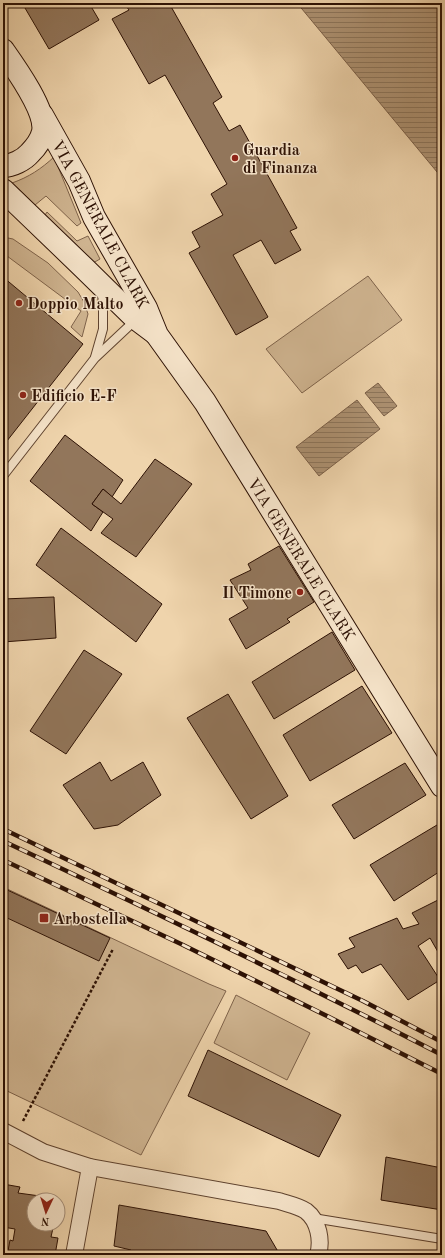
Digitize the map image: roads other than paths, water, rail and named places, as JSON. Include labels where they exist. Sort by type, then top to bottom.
[{"type":"main road","name":"VIA GENERALE CLARK","points":[[3,50],[24,82],[79,181],[94,217],[139,310],[205,402],[442,786]]},
{"type":"main road","points":[[3,166],[9,166],[27,157],[37,145],[43,132],[42,115]]},
{"type":"main road","name":"VIA GENERALE CLARK","points":[[3,190],[96,280],[139,310]]},
{"type":"street","points":[[9,1134],[43,1152],[90,1167],[279,1201],[306,1211],[313,1218],[319,1236],[320,1243],[318,1255]]},
{"type":"street","points":[[74,1255],[90,1167]]},
{"type":"lane","points":[[95,358],[103,329],[102,293],[96,280]]},
{"type":"lane","points":[[3,476],[95,358],[128,327],[139,310]]},
{"type":"lane","points":[[313,1218],[442,1239]]},
{"type":"railway","points":[[3,829],[363,1001],[442,1042]]},
{"type":"railway","points":[[3,841],[223,946],[442,1055]]},
{"type":"railway","points":[[3,860],[181,944],[442,1074]]},
{"type":"place","name":"Guardia di Finanza","points":[[235,158]]},
{"type":"place","name":"Doppio Malto","points":[[19,303]]},
{"type":"place","name":"Edificio E-F","points":[[23,395]]},
{"type":"place","name":"Il Timone","points":[[300,592]]},
{"type":"place","name":"Arbostella","points":[[44,918]]}]
